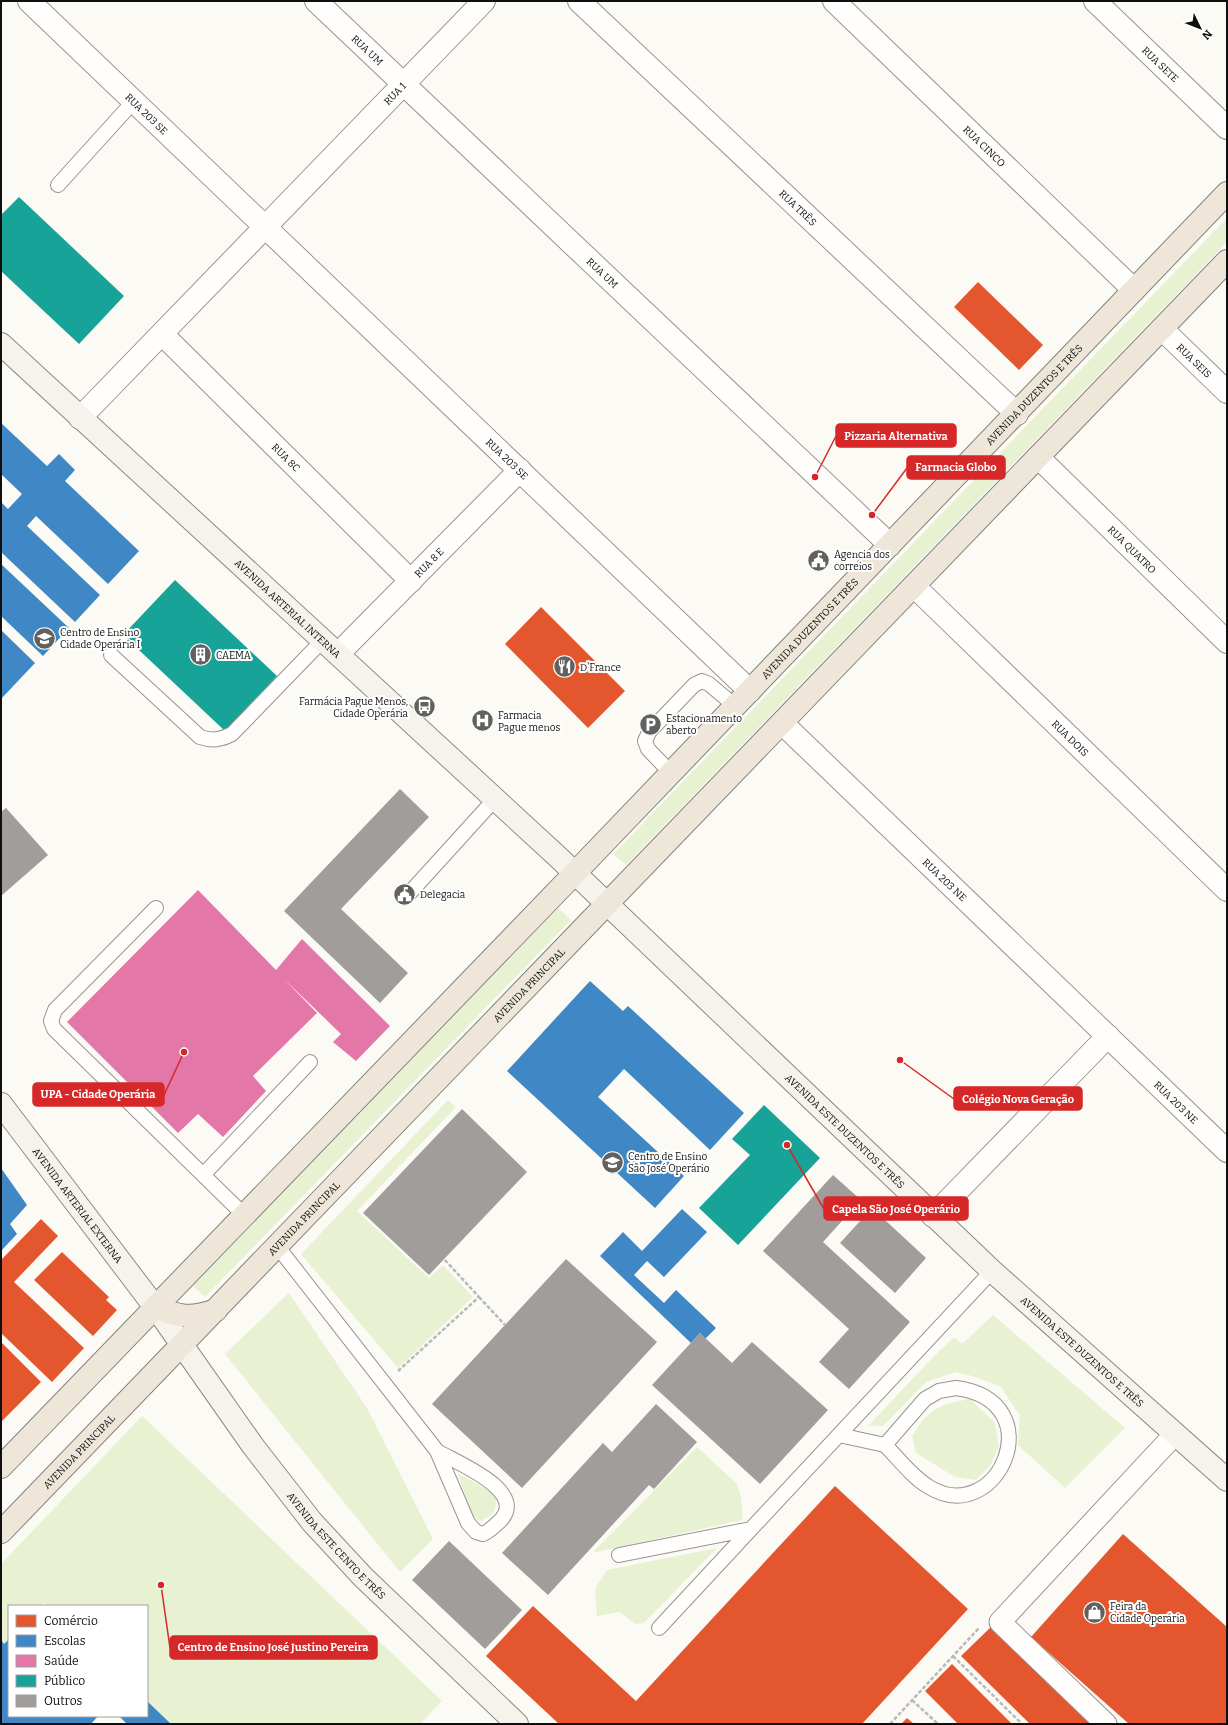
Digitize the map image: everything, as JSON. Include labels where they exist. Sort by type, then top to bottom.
[{"type":"main road","name":"AVENIDA DUZENTOS E TRÊS","points":[[574,874],[1227,193]]},
{"type":"main road","points":[[606,904],[1227,261]]},
{"type":"main road","name":"AVENIDA ARTERIAL INTERNA","points":[[1,344],[331,647],[574,874]]},
{"type":"main road","points":[[1,1467],[574,874]]},
{"type":"main road","name":"AVENIDA ESTE DUZENTOS E TRÊS","points":[[574,874],[992,1271],[1227,1480]]},
{"type":"main road","name":"AVENIDA PRINCIPAL","points":[[1,1532],[606,904]]},
{"type":"main road","name":"AVENIDA ARTERIAL EXTERNA","points":[[1,1104],[182,1344]]},
{"type":"main road","points":[[155,1307],[176,1315],[190,1317],[216,1310]]},
{"type":"main road","name":"AVENIDA ESTE CENTO E TRÊS","points":[[182,1344],[254,1446],[312,1522],[362,1577],[517,1724]]},
{"type":"street","name":"RUA 203 SE","points":[[29,1],[750,691]]},
{"type":"street","name":"RUA UM","points":[[316,1],[890,545]]},
{"type":"street","name":"RUA 1","points":[[265,227],[484,1]]},
{"type":"street","name":"RUA TRÊS","points":[[579,1],[1016,414]]},
{"type":"street","name":"RUA CINCO","points":[[834,1],[1134,290]]},
{"type":"street","name":"RUA SETE","points":[[1095,1],[1227,128]]},
{"type":"street","points":[[80,418],[265,227]]},
{"type":"street","name":"RUA SEIS","points":[[1162,329],[1227,392]]},
{"type":"street","name":"RUA 8C","points":[[162,334],[411,581]]},
{"type":"street","name":"RUA QUATRO","points":[[1038,457],[1227,642]]},
{"type":"street","name":"RUA 8 E","points":[[331,647],[411,581],[520,470]]},
{"type":"street","name":"RUA DOIS","points":[[914,586],[1227,890]]},
{"type":"street","name":"RUA 203 NE","points":[[782,723],[1227,1151]]},
{"type":"street","points":[[934,1216],[1108,1036]]},
{"type":"street","points":[[1106,1724],[1000,1622],[1175,1434]]},
{"type":"lane","points":[[58,185],[134,102]]},
{"type":"lane","points":[[112,655],[200,737],[211,740],[224,738],[232,734],[331,647]]},
{"type":"lane","points":[[671,773],[648,749],[645,741],[649,732],[694,684],[702,681],[709,684],[735,706]]},
{"type":"lane","points":[[406,897],[495,799]]},
{"type":"lane","points":[[156,908],[55,1010],[51,1021],[54,1029],[244,1215]]},
{"type":"lane","points":[[203,1175],[310,1062]]},
{"type":"lane","points":[[277,1246],[437,1451],[468,1523],[476,1532],[483,1534],[491,1530],[506,1515],[508,1506],[504,1494],[494,1484],[437,1451]]},
{"type":"lane","points":[[658,1628],[992,1271]]},
{"type":"lane","points":[[839,1435],[885,1445],[930,1487],[947,1494],[965,1494],[982,1488],[997,1476],[1006,1460],[1009,1442],[1006,1424],[999,1409],[987,1398],[977,1393],[956,1388],[939,1391],[925,1399],[885,1445]]},
{"type":"lane","points":[[619,1554],[751,1529]]},
{"type":"path","points":[[444,1259],[505,1325]]},
{"type":"path","points":[[384,1383],[479,1297]]},
{"type":"path","points":[[890,1724],[982,1626],[988,1622],[1000,1622]]},
{"type":"path","points":[[953,1656],[1022,1724]]},
{"type":"path","points":[[912,1700],[938,1724]]},
{"type":"green space","points":[[1227,218],[1227,242],[626,865],[613,854]]},
{"type":"green space","points":[[558,908],[571,920],[205,1297],[193,1286]]},
{"type":"green space","points":[[448,1100],[456,1107],[357,1211],[429,1278],[443,1265],[473,1297],[398,1368],[301,1254]]},
{"type":"green space","points":[[289,1293],[367,1408],[433,1539],[400,1572],[225,1354]]},
{"type":"green space","points":[[993,1315],[1125,1428],[1065,1488],[1018,1445],[1020,1416],[1001,1387],[976,1377],[956,1372],[926,1382],[883,1426],[869,1425],[954,1337],[962,1344]]},
{"type":"green space","points":[[970,1399],[995,1423],[999,1446],[990,1466],[976,1480],[955,1477],[916,1453],[912,1436],[929,1414],[936,1409],[951,1403]]},
{"type":"green space","points":[[142,1416],[442,1701],[420,1724],[171,1724],[148,1702],[148,1605],[46,1605],[44,1603],[41,1605],[8,1605],[8,1640],[4,1644],[1,1640],[1,1564]]},
{"type":"green space","points":[[697,1447],[737,1484],[741,1498],[743,1520],[592,1553]]},
{"type":"green space","points":[[458,1474],[495,1493],[496,1507],[492,1514],[480,1521],[472,1515]]},
{"type":"green space","points":[[717,1548],[644,1623],[635,1624],[620,1612],[597,1616],[595,1589],[607,1570]]},
{"type":"building: Comércio","points":[[978,282],[1043,345],[1019,370],[954,307]]},
{"type":"building: Comércio","name":"D'France","points":[[541,607],[625,691],[588,728],[505,644]]},
{"type":"building: Comércio","points":[[41,1219],[58,1236],[14,1282],[84,1348],[52,1382],[1,1333],[1,1260]]},
{"type":"building: Comércio","points":[[62,1252],[109,1297],[106,1300],[117,1310],[93,1336],[34,1280]]},
{"type":"building: Comércio","points":[[1,1342],[41,1382],[1,1422]]},
{"type":"building: Comércio","points":[[835,1486],[968,1609],[862,1724],[559,1724],[486,1656],[533,1606],[636,1701]]},
{"type":"building: Comércio","points":[[1123,1534],[1227,1627],[1227,1724],[1129,1724],[1031,1637]]},
{"type":"building: Comércio","points":[[992,1626],[1092,1724],[1030,1724],[961,1656]]},
{"type":"building: Comércio","points":[[952,1664],[1012,1724],[958,1724],[925,1691]]},
{"type":"building: Comércio","points":[[907,1718],[914,1724],[901,1724]]},
{"type":"building: Escolas","points":[[1,423],[47,466],[59,454],[75,470],[65,481],[139,551],[108,584],[36,516],[27,526],[100,595],[75,622],[1,552],[1,502],[8,509],[22,494],[1,474]]},
{"type":"building: Escolas","points":[[1,564],[69,628],[43,656],[1,616]]},
{"type":"building: Escolas","points":[[1,630],[35,663],[1,699]]},
{"type":"building: Escolas","points":[[590,981],[623,1011],[628,1006],[744,1113],[710,1150],[624,1069],[598,1097],[684,1176],[655,1208],[507,1071]]},
{"type":"building: Escolas","points":[[1,1168],[27,1205],[10,1224],[17,1234],[1,1251]]},
{"type":"building: Escolas","points":[[682,1209],[707,1232],[664,1277],[647,1261],[634,1275],[664,1303],[676,1290],[716,1328],[705,1339],[700,1333],[691,1343],[600,1256],[623,1232],[642,1251]]},
{"type":"building: Escolas","points":[[1,1640],[4,1644],[8,1640],[8,1717],[97,1717],[91,1724],[1,1724]]},
{"type":"building: Escolas","points":[[148,1702],[171,1724],[127,1724],[120,1717],[148,1717]]},
{"type":"building: Saúde","points":[[198,890],[276,970],[302,939],[390,1026],[356,1061],[333,1042],[341,1034],[284,979],[317,1013],[253,1076],[266,1091],[223,1137],[198,1114],[178,1133],[67,1022]]},
{"type":"building: Público","points":[[19,197],[124,296],[79,344],[1,271],[1,215]]},
{"type":"building: Público","name":"CAEMA","points":[[175,580],[277,676],[225,731],[123,635]]},
{"type":"building: Público","points":[[764,1105],[820,1158],[738,1245],[699,1208],[750,1155],[732,1139]]},
{"type":"building: Outros","points":[[400,789],[429,817],[341,909],[408,973],[380,1003],[284,911]]},
{"type":"building: Outros","points":[[6,808],[48,855],[1,896],[1,812]]},
{"type":"building: Outros","points":[[462,1109],[527,1172],[429,1275],[363,1213]]},
{"type":"building: Outros","points":[[833,1175],[861,1200],[823,1242],[910,1322],[849,1389],[819,1362],[849,1329],[763,1251]]},
{"type":"building: Outros","points":[[872,1208],[926,1258],[895,1293],[840,1243]]},
{"type":"building: Outros","points":[[566,1259],[657,1342],[522,1488],[432,1404]]},
{"type":"building: Outros","points":[[700,1333],[732,1363],[752,1342],[828,1410],[760,1484],[652,1385]]},
{"type":"building: Outros","points":[[656,1404],[697,1442],[654,1489],[649,1485],[548,1595],[502,1553],[603,1443],[612,1452]]},
{"type":"building: Outros","points":[[449,1541],[522,1610],[485,1649],[412,1580]]},
{"type":"place","name":"Pizzaria Alternativa","points":[[815,477]]},
{"type":"place","name":"Farmacia Globo","points":[[872,515]]},
{"type":"place","name":"Agencia dos correios","points":[[818,560]]},
{"type":"place","name":"Centro de Ensino Cidade Operária I","points":[[45,638]]},
{"type":"place","name":"CAEMA","points":[[200,655]]},
{"type":"place","name":"D'France","points":[[565,667]]},
{"type":"place","name":"Farmácia Pague Menos, Cidade Operária","points":[[424,707]]},
{"type":"place","name":"Farmacia Pague menos","points":[[482,721]]},
{"type":"place","name":"Estacionamento aberto","points":[[650,724]]},
{"type":"place","name":"Delegacia","points":[[405,894]]},
{"type":"place","name":"UPA - Cidade Operária","points":[[184,1052]]},
{"type":"place","name":"Colégio Nova Geração","points":[[900,1060]]},
{"type":"place","name":"Capela São José Operário","points":[[787,1145]]},
{"type":"place","name":"Centro de Ensino São José Operário","points":[[612,1162]]},
{"type":"place","name":"Centro de Ensino José Justino Pereira","points":[[161,1585]]},
{"type":"place","name":"Feira da Cidade Operária","points":[[1095,1612]]}]
